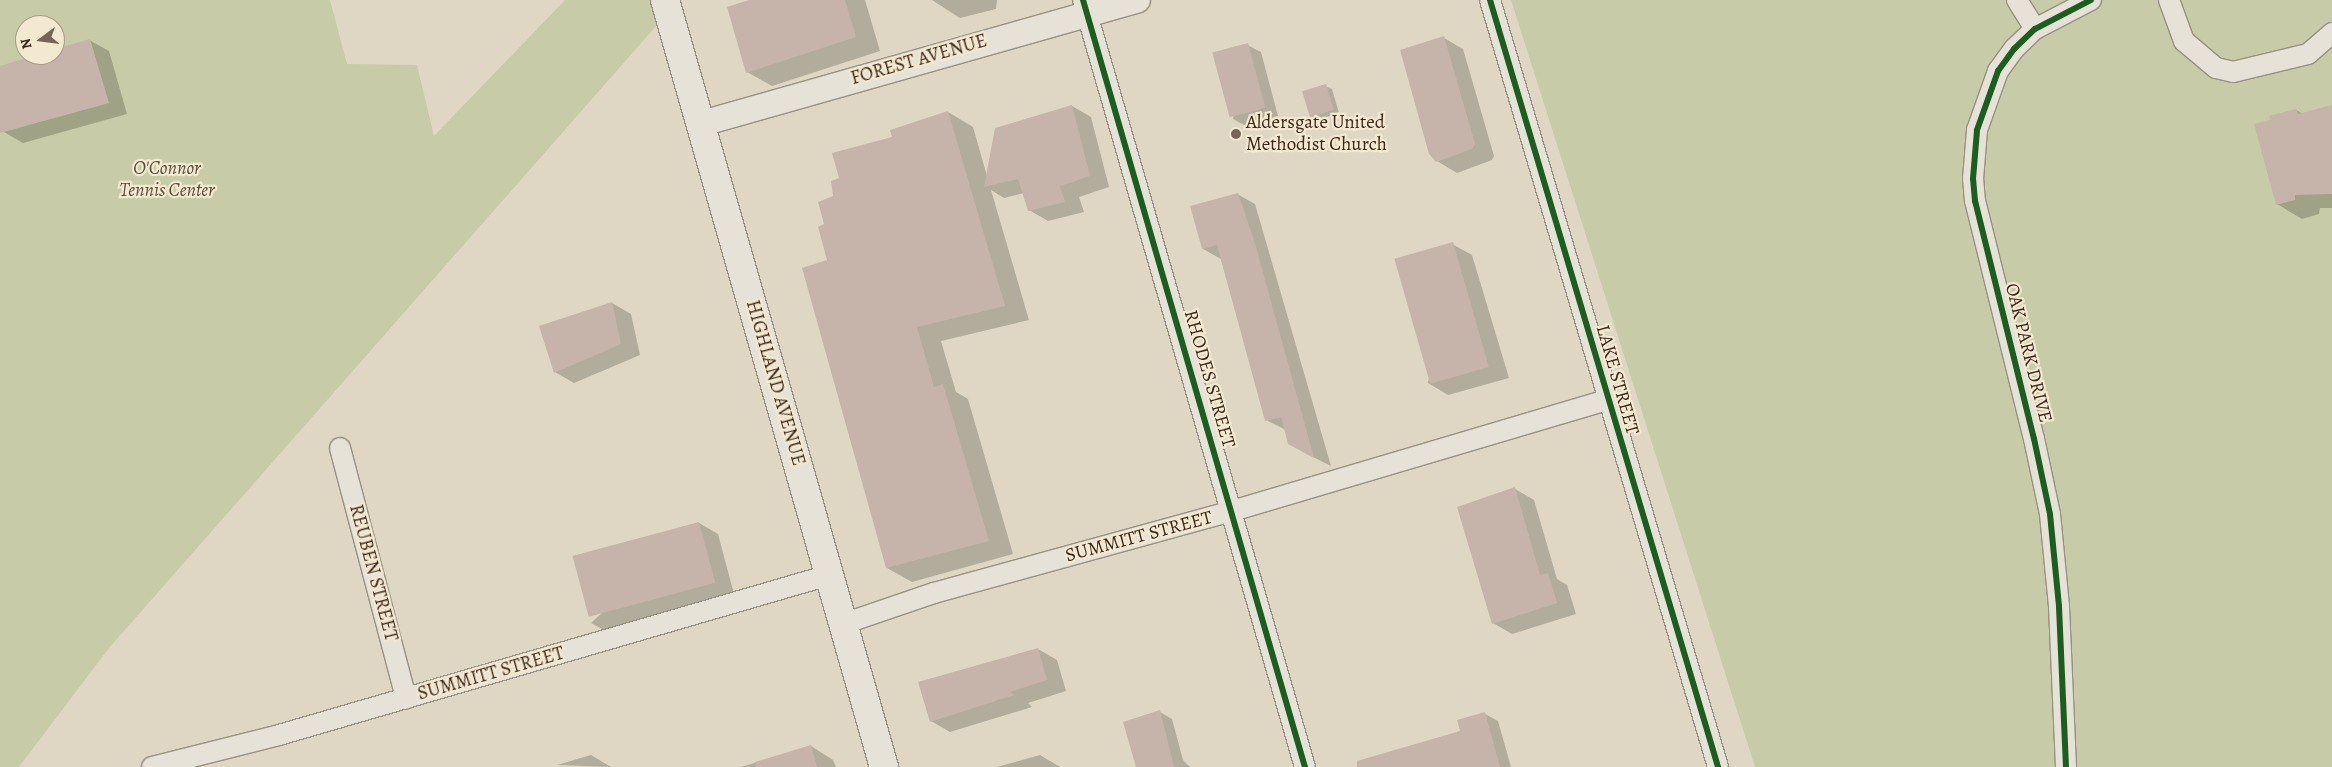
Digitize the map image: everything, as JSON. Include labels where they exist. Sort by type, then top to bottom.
[{"type":"main road","name":"HIGHLAND AVENUE","points":[[665,0],[884,767]]},
{"type":"street","name":"FOREST AVENUE","points":[[701,123],[1085,7],[1137,0]]},
{"type":"street","name":"LAKE STREET","points":[[1490,0],[1718,767]]},
{"type":"street","points":[[2017,0],[2036,29]]},
{"type":"street","name":"OAK PARK DRIVE","points":[[2066,767],[2060,606],[2050,514],[2034,439],[1975,202],[1973,179],[1977,130],[1988,94],[2003,64],[2036,29],[2091,0]]},
{"type":"street","points":[[2170,0],[2184,42],[2216,68],[2233,72],[2308,54],[2332,33]]},
{"type":"street","name":"RHODES STREET","points":[[1085,7],[1305,767]]},
{"type":"street","name":"SUMMITT STREET","points":[[843,624],[934,593],[1232,511],[1608,400]]},
{"type":"street","name":"REUBEN STREET","points":[[340,448],[406,698]]},
{"type":"street","name":"SUMMITT STREET","points":[[152,766],[279,735],[829,575]]},
{"type":"green space","name":"O'Connor Tennis Center","points":[[0,0],[330,0],[347,64],[417,65],[434,136],[565,0],[679,0],[109,648],[19,767],[0,767]]},
{"type":"green space","points":[[1511,0],[2332,0],[2332,767],[1755,767]]},
{"type":"building","points":[[749,0],[845,0],[856,37],[746,73],[727,7]]},
{"type":"building","points":[[1444,36],[1475,144],[1472,149],[1436,162],[1429,154],[1400,50]]},
{"type":"building","points":[[90,39],[109,103],[0,133],[0,66],[15,61],[15,65],[65,65],[65,46]]},
{"type":"building","points":[[1248,43],[1265,108],[1230,117],[1212,53]]},
{"type":"building","points":[[1326,84],[1334,110],[1310,117],[1302,91]]},
{"type":"building","points":[[1072,105],[1090,176],[1060,186],[1065,202],[1028,211],[1018,179],[984,187],[995,128]]},
{"type":"building","points":[[2332,105],[2332,194],[2295,195],[2295,200],[2276,205],[2254,124],[2270,120],[2269,116],[2296,109],[2298,114]]},
{"type":"building","points":[[948,111],[1005,306],[917,327],[934,387],[943,384],[989,541],[886,568],[802,268],[827,260],[818,227],[824,224],[818,202],[833,196],[831,181],[839,178],[832,153],[892,137],[890,130]]},
{"type":"building","points":[[1238,193],[1256,247],[1314,458],[1288,444],[1281,417],[1265,421],[1217,245],[1202,249],[1190,206]]},
{"type":"building","points":[[1453,242],[1489,367],[1430,384],[1394,259]]},
{"type":"building","points":[[612,302],[621,344],[554,373],[539,326]]},
{"type":"building","points":[[1515,487],[1540,575],[1548,573],[1557,603],[1492,624],[1457,507]]},
{"type":"building","points":[[699,522],[715,583],[589,617],[572,556]]},
{"type":"building","points":[[1038,648],[1047,680],[1010,692],[1014,695],[930,722],[918,682]]},
{"type":"building","points":[[1160,710],[1174,767],[1136,767],[1123,722]]},
{"type":"building","points":[[1485,712],[1500,767],[1357,767],[1357,761],[1460,731],[1457,720]]},
{"type":"building","points":[[811,745],[817,767],[756,767],[755,762]]},
{"type":"cycle path","points":[[1083,0],[1305,767]]},
{"type":"cycle path","points":[[1490,0],[1718,767]]},
{"type":"cycle path","points":[[2066,767],[2059,606],[2050,514],[2034,439],[1975,201],[1973,179],[1977,130],[1998,71],[2014,49],[2035,29],[2091,0]]},
{"type":"place","name":"Aldersgate United Methodist Church","points":[[1236,134]]}]
